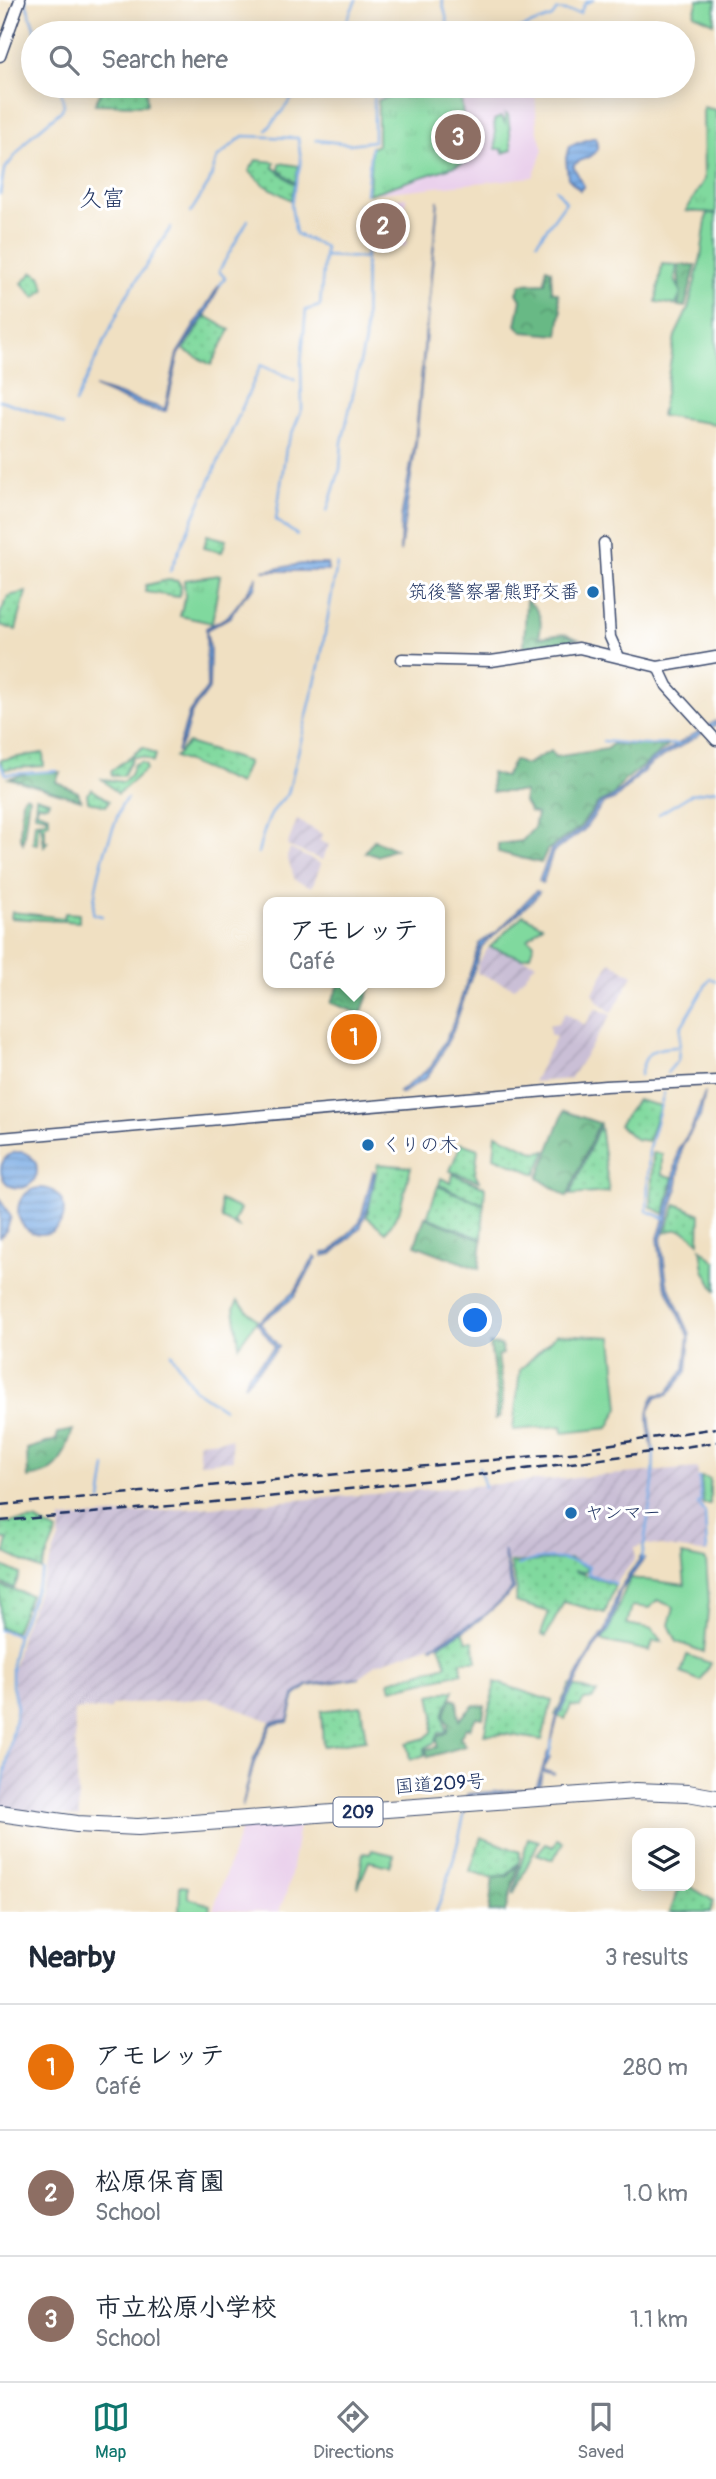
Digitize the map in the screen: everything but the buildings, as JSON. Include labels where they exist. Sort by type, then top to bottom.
[{"type":"highway","name":"国道209号","points":[[0,1813],[77,1824],[138,1827],[636,1791],[688,1793],[716,1798]]},
{"type":"street","points":[[0,56],[20,0]]},
{"type":"street","points":[[604,543],[610,637],[619,657]]},
{"type":"street","points":[[402,659],[491,661],[579,648],[658,667],[716,657]]},
{"type":"street","points":[[658,667],[667,687],[716,740]]},
{"type":"street","points":[[0,1138],[605,1086],[716,1082]]},
{"type":"shaded area","points":[[535,98],[537,129],[543,150],[533,177],[369,194],[371,148],[378,145],[378,100]]},
{"type":"shaded area","points":[[406,197],[406,246],[364,247],[357,205]]},
{"type":"shaded area","points":[[297,820],[322,834],[320,841],[329,845],[322,860],[287,846]]},
{"type":"shaded area","points":[[290,849],[321,864],[312,887],[295,880],[287,857]]},
{"type":"shaded area","points":[[489,947],[536,963],[515,988],[477,973],[478,963]]},
{"type":"shaded area","points":[[610,962],[633,975],[612,1013],[598,1002],[593,993]]},
{"type":"shaded area","points":[[596,1008],[611,1015],[570,1079],[533,1082],[556,1037],[550,1034],[549,1025],[558,1023],[565,1013],[585,1025]]},
{"type":"shaded area","points":[[231,1439],[233,1460],[200,1463],[198,1442]]},
{"type":"shaded area","points":[[697,1468],[709,1553],[646,1544],[635,1548],[635,1559],[616,1583],[588,1573],[590,1567],[570,1558],[504,1562],[511,1588],[486,1614],[442,1641],[376,1664],[359,1678],[308,1684],[293,1695],[287,1721],[272,1722],[211,1698],[112,1705],[111,1709],[74,1710],[79,1818],[0,1808],[15,1711],[13,1670],[22,1632],[59,1539],[61,1519]]},
{"type":"shaded area","points":[[300,1820],[289,1885],[279,1912],[213,1910],[242,1826]]},
{"type":"green space","points":[[698,0],[716,0],[714,23],[694,14]]},
{"type":"green space","points":[[98,98],[147,98],[147,105],[95,104]]},
{"type":"green space","points":[[461,98],[467,162],[369,194],[371,148],[378,145],[378,100]]},
{"type":"green space","points":[[703,107],[716,110],[716,213],[686,211],[704,180]]},
{"type":"green space","points":[[505,114],[508,115],[512,150],[503,153],[502,149],[496,149],[494,120],[501,117],[505,123]]},
{"type":"green space","points":[[256,160],[275,162],[273,167],[295,185],[291,200],[263,184],[249,171]]},
{"type":"green space","points":[[280,163],[299,166],[295,183],[279,170]]},
{"type":"green space","points":[[383,209],[386,235],[378,235],[377,240],[372,241],[368,234],[365,210]]},
{"type":"green space","points":[[707,213],[716,214],[716,424],[661,416],[675,336],[688,309],[701,257]]},
{"type":"green space","points":[[662,264],[677,265],[675,280],[681,292],[676,305],[656,302]]},
{"type":"green space","points":[[679,265],[696,265],[685,307],[678,306]]},
{"type":"green space","points":[[546,268],[551,270],[552,291],[558,293],[561,312],[558,335],[523,332],[516,325],[521,300],[517,293],[521,284],[545,283]]},
{"type":"green space","points":[[33,272],[40,276],[45,289],[35,298],[22,283]]},
{"type":"green space","points":[[206,316],[230,330],[211,365],[184,350]]},
{"type":"green space","points":[[207,535],[226,540],[222,552],[204,548]]},
{"type":"green space","points":[[220,575],[212,623],[180,616],[185,597],[184,580]]},
{"type":"green space","points":[[168,580],[178,581],[181,586],[179,597],[145,592],[146,585]]},
{"type":"green space","points":[[26,592],[16,630],[0,625],[0,614],[8,596]]},
{"type":"green space","points":[[526,600],[540,616],[539,637],[565,634],[578,639],[524,647]]},
{"type":"green space","points":[[188,743],[248,762],[239,784],[175,757]]},
{"type":"green space","points":[[612,744],[668,746],[624,781],[613,795],[598,803],[579,828],[547,850],[541,863],[498,852],[498,844],[522,841],[534,828],[537,814],[530,812],[524,802],[524,792],[492,792],[491,773],[505,777],[514,760],[525,765],[551,751],[555,757],[607,749]]},
{"type":"green space","points":[[143,747],[156,755],[153,762],[143,757],[133,757],[123,776],[112,776],[111,771]]},
{"type":"green space","points":[[43,753],[44,766],[4,769],[0,760]]},
{"type":"green space","points":[[141,762],[146,765],[146,769],[118,794],[102,779],[123,782],[130,775],[134,764]]},
{"type":"green space","points":[[33,772],[60,772],[56,782],[78,792],[81,800],[9,778]]},
{"type":"green space","points":[[92,789],[109,801],[106,806],[88,801],[87,794]]},
{"type":"green space","points":[[26,795],[29,797],[23,843],[20,837],[22,799]]},
{"type":"green space","points":[[36,797],[49,801],[47,805],[37,804],[37,811],[49,815],[49,823],[45,824],[45,841],[48,841],[44,846],[41,825],[38,825],[37,844],[33,843],[35,822],[46,821],[46,816],[35,814]]},
{"type":"green space","points":[[374,840],[395,849],[377,856],[365,852]]},
{"type":"green space","points":[[12,912],[64,918],[65,913],[79,914],[79,922],[11,918]]},
{"type":"green space","points":[[523,915],[542,925],[528,939],[534,943],[530,955],[523,958],[490,947]]},
{"type":"green space","points":[[338,988],[370,988],[361,1014],[331,1003]]},
{"type":"green space","points":[[637,1100],[660,1106],[648,1141],[635,1139],[619,1125]]},
{"type":"green space","points":[[564,1111],[599,1123],[567,1197],[538,1178]]},
{"type":"green space","points":[[600,1125],[609,1192],[570,1195]]},
{"type":"green space","points":[[496,1134],[535,1152],[546,1151],[536,1174],[494,1157]]},
{"type":"green space","points":[[461,1143],[478,1149],[475,1173],[479,1181],[450,1171]]},
{"type":"green space","points":[[653,1153],[662,1154],[662,1175],[673,1177],[665,1214],[651,1207]]},
{"type":"green space","points":[[378,1164],[411,1167],[399,1212],[386,1232],[367,1217]]},
{"type":"green space","points":[[453,1174],[485,1187],[484,1204],[439,1185],[441,1178],[451,1183]]},
{"type":"green space","points":[[438,1186],[484,1205],[482,1239],[427,1217]]},
{"type":"green space","points":[[220,1200],[240,1209],[234,1222],[240,1228],[222,1219]]},
{"type":"green space","points":[[676,1204],[700,1214],[699,1242],[679,1230],[665,1233]]},
{"type":"green space","points":[[425,1217],[482,1240],[479,1269],[415,1245]]},
{"type":"green space","points":[[701,1249],[716,1262],[716,1292],[704,1270]]},
{"type":"green space","points":[[238,1301],[257,1320],[239,1345],[234,1308]]},
{"type":"green space","points":[[557,1334],[612,1337],[619,1408],[608,1428],[563,1433],[562,1426],[513,1430],[520,1370]]},
{"type":"green space","points":[[490,1344],[501,1345],[503,1354],[498,1356],[503,1393],[500,1417],[495,1419],[497,1394]]},
{"type":"green space","points":[[73,1430],[59,1463],[48,1472],[28,1478],[27,1449],[56,1440],[58,1433]]},
{"type":"green space","points":[[701,1477],[710,1479],[710,1504],[703,1504]]},
{"type":"green space","points":[[36,1520],[57,1532],[41,1570],[5,1553],[8,1539],[0,1539],[0,1523]]},
{"type":"green space","points":[[682,1555],[706,1560],[709,1601],[704,1652],[677,1642],[669,1625],[674,1607],[657,1600],[650,1608],[632,1606],[627,1624],[652,1629],[662,1642],[653,1641],[650,1651],[602,1641],[631,1578],[685,1585]]},
{"type":"green space","points":[[570,1559],[588,1568],[585,1572],[574,1571],[615,1585],[605,1613],[564,1602],[546,1636],[541,1634],[549,1612],[515,1602],[517,1589],[510,1563]]},
{"type":"green space","points":[[0,1565],[20,1574],[14,1588],[0,1583]]},
{"type":"green space","points":[[0,1586],[30,1595],[15,1632],[0,1628]]},
{"type":"green space","points":[[463,1631],[467,1641],[473,1641],[477,1661],[461,1661],[462,1673],[391,1689],[389,1681],[447,1665],[439,1645]]},
{"type":"green space","points":[[687,1655],[710,1663],[701,1681],[681,1673]]},
{"type":"green space","points":[[495,1682],[552,1701],[542,1740],[504,1734],[484,1735]]},
{"type":"green space","points":[[570,1685],[597,1693],[592,1699],[584,1700],[580,1707],[571,1706],[565,1719],[555,1715]]},
{"type":"green space","points":[[454,1690],[443,1715],[446,1732],[439,1733],[435,1742],[425,1748],[425,1755],[410,1760],[407,1743],[425,1738],[432,1732],[434,1715],[430,1695]]},
{"type":"green space","points":[[451,1698],[457,1701],[459,1720],[474,1705],[485,1706],[483,1718],[476,1717],[470,1729],[466,1728],[460,1737],[466,1746],[428,1757],[426,1749],[437,1747],[437,1737],[447,1732],[448,1725],[444,1715]]},
{"type":"green space","points":[[361,1706],[366,1740],[323,1746],[321,1711]]},
{"type":"green space","points":[[481,1837],[520,1852],[519,1862],[507,1875],[490,1877],[470,1871]]},
{"type":"green space","points":[[528,1838],[539,1841],[513,1895]]},
{"type":"green space","points":[[557,1839],[563,1842],[553,1860],[537,1854],[545,1844],[553,1847]]},
{"type":"green space","points":[[372,1850],[394,1855],[390,1866],[369,1861],[358,1887],[363,1853],[370,1854]]},
{"type":"green space","points":[[519,1864],[505,1912],[489,1912],[493,1877],[508,1876]]},
{"type":"green space","points":[[180,1886],[188,1887],[188,1898],[210,1905],[209,1912],[179,1912]]},
{"type":"green space","points":[[695,1890],[714,1901],[710,1912],[670,1912],[678,1891]]},
{"type":"water","points":[[595,137],[595,153],[573,166],[584,186],[580,190],[568,178],[566,158],[569,146]]},
{"type":"water","points":[[438,200],[416,443],[400,552],[401,517],[415,443]]},
{"type":"water","points":[[219,285],[207,312],[179,353],[166,411],[139,406],[94,387],[165,409],[177,354]]},
{"type":"water","points":[[302,564],[327,564],[328,571],[263,571]]},
{"type":"water","points":[[257,576],[256,586],[243,598],[230,617],[206,630],[229,615]]},
{"type":"water","points":[[206,630],[210,650],[209,689],[191,714],[177,752],[189,713],[207,688]]},
{"type":"water","points":[[716,721],[716,725],[651,764],[614,800],[603,804],[583,831],[553,852],[544,879],[542,883],[539,881],[551,850],[581,829],[599,804],[612,798],[652,760]]},
{"type":"water","points":[[536,891],[539,892],[534,899],[482,946],[453,1031],[436,1064],[426,1078],[401,1094],[399,1092],[431,1067],[451,1029],[480,943],[498,931]]},
{"type":"water","points":[[705,1092],[700,1117],[682,1146],[676,1193],[661,1239],[667,1283],[690,1334],[687,1371],[668,1395],[656,1397],[649,1411],[653,1451],[648,1422],[649,1409],[651,1402],[655,1395],[667,1393],[685,1369],[689,1336],[664,1283],[658,1238],[672,1193],[678,1149],[691,1130]]},
{"type":"water","points":[[19,1152],[32,1157],[37,1170],[32,1183],[19,1188],[6,1183],[1,1170],[6,1157]]},
{"type":"water","points":[[373,1172],[375,1173],[369,1205],[360,1228],[332,1254],[323,1256],[323,1253],[331,1252],[360,1222]]},
{"type":"water","points":[[41,1188],[57,1195],[64,1211],[57,1227],[41,1234],[25,1227],[18,1211],[25,1195]]},
{"type":"water","points":[[0,1199],[11,1217],[6,1231],[0,1237]]},
{"type":"water","points":[[315,1256],[317,1258],[294,1297],[260,1323],[279,1347],[244,1385],[249,1374],[275,1347],[257,1323],[295,1291]]},
{"type":"water","points":[[503,1550],[514,1589],[489,1612],[512,1589]]},
{"type":"water","points":[[641,1557],[644,1558],[642,1562],[620,1591],[609,1630],[594,1648],[558,1716],[551,1743],[558,1711],[592,1648],[606,1630],[618,1591]]},
{"type":"water","points":[[486,1615],[454,1636],[430,1647]]},
{"type":"water","points":[[360,1678],[308,1686],[295,1696],[288,1722],[272,1724],[254,1763],[242,1807],[253,1761],[271,1722],[288,1720],[294,1695],[308,1685]]},
{"type":"water","points":[[548,1752],[550,1758],[543,1770],[555,1774],[542,1771],[539,1790],[470,1796],[463,1817],[468,1794],[536,1788]]},
{"type":"waterway","points":[[25,0],[32,21]]},
{"type":"waterway","points":[[346,21],[356,0]]},
{"type":"waterway","points":[[442,0],[447,21]]},
{"type":"waterway","points":[[541,21],[552,17],[557,10],[580,13],[585,3],[593,0]]},
{"type":"waterway","points":[[0,194],[4,170],[30,137],[61,111],[64,105],[63,98]]},
{"type":"waterway","points":[[267,130],[292,98]]},
{"type":"waterway","points":[[316,140],[349,144],[374,141],[374,98]]},
{"type":"waterway","points":[[190,213],[209,183],[217,158],[243,136],[298,138],[301,161],[291,205],[296,234],[325,247],[320,306],[306,310],[301,364],[302,409],[286,448],[276,520],[297,535]]},
{"type":"waterway","points":[[366,194],[371,147]]},
{"type":"waterway","points":[[537,242],[566,202],[556,189]]},
{"type":"waterway","points":[[327,511],[340,469],[342,442],[365,341],[366,240],[359,205]]},
{"type":"waterway","points":[[220,285],[225,278],[219,271],[248,220]]},
{"type":"waterway","points":[[75,403],[125,298],[171,227]]},
{"type":"waterway","points":[[324,256],[365,258]]},
{"type":"waterway","points":[[170,571],[261,365],[295,380]]},
{"type":"waterway","points":[[0,400],[42,414],[64,425]]},
{"type":"waterway","points":[[258,853],[272,813],[288,794],[320,662],[337,564]]},
{"type":"waterway","points":[[603,741],[644,745],[677,744]]},
{"type":"waterway","points":[[0,764],[6,774],[57,771]]},
{"type":"waterway","points":[[659,814],[692,794],[716,790]]},
{"type":"waterway","points":[[102,916],[93,914],[96,886],[112,831],[127,798]]},
{"type":"waterway","points":[[667,1073],[678,1060],[681,1027],[710,978],[716,981]]},
{"type":"waterway","points":[[640,1075],[651,1052],[676,1047]]},
{"type":"waterway","points":[[664,1093],[649,1148],[647,1211],[665,1218]]},
{"type":"waterway","points":[[171,1353],[194,1389],[224,1409]]},
{"type":"waterway","points":[[642,1559],[653,1483],[654,1448]]},
{"type":"waterway","points":[[101,1501],[106,1467]]},
{"type":"waterway","points":[[479,1467],[485,1487]]},
{"type":"waterway","points":[[699,1478],[701,1501],[698,1504],[705,1513],[707,1551]]},
{"type":"waterway","points":[[518,1565],[536,1560],[563,1559],[589,1567],[588,1574],[616,1584]]},
{"type":"waterway","points":[[0,1801],[17,1707],[12,1686],[12,1660],[17,1636],[43,1571]]},
{"type":"waterway","points":[[0,1630],[17,1635]]},
{"type":"waterway","points":[[549,1756],[552,1741]]},
{"type":"waterway","points":[[436,1912],[464,1815]]},
{"type":"railway","points":[[593,1447],[716,1428]]},
{"type":"railway","points":[[0,1521],[448,1478],[716,1442]]},
{"type":"railway","points":[[0,1505],[602,1450]]},
{"type":"place","name":"市立松原小学校","points":[[458,137]]},
{"type":"place","name":"松原保育園","points":[[383,226]]},
{"type":"place","name":"筑後警察署熊野交番","points":[[593,592]]},
{"type":"place","name":"アモレッテ","points":[[354,1037]]},
{"type":"place","name":"くりの木","points":[[368,1145]]},
{"type":"place","name":"ヤンマー","points":[[571,1513]]},
{"type":"district","name":"久富","points":[[102,198]]}]
